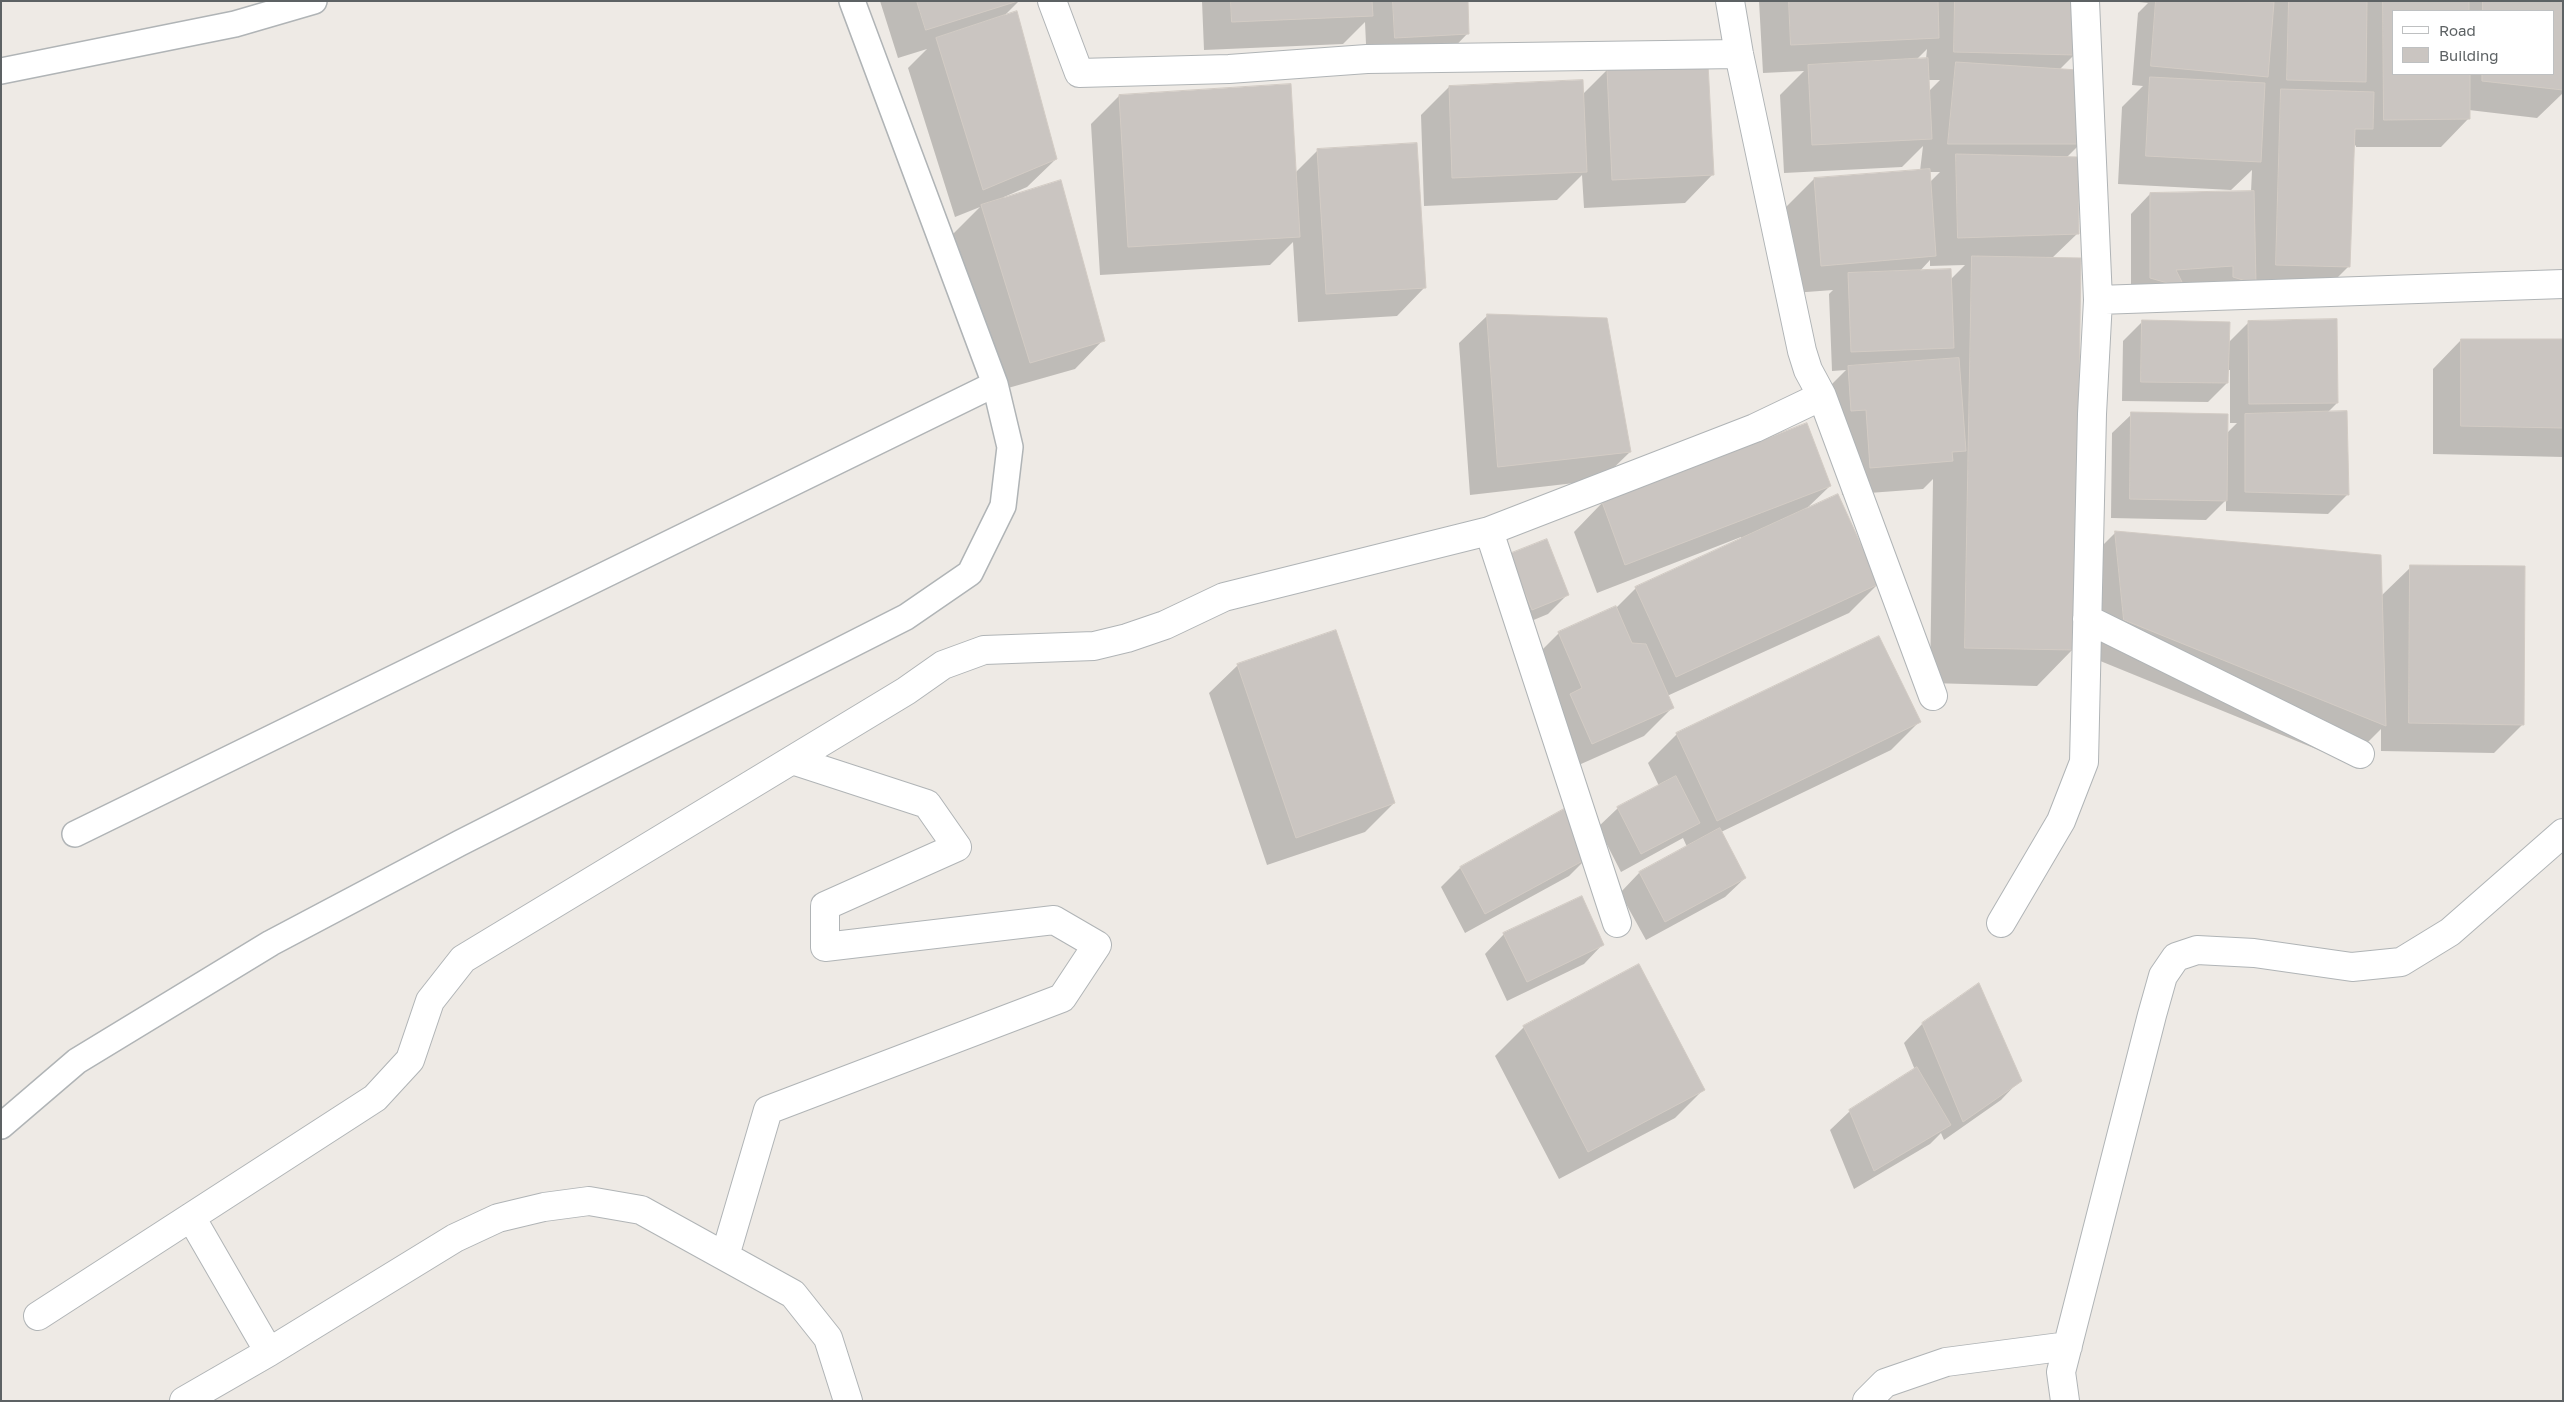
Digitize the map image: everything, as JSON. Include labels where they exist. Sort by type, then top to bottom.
[{"type":"street","points":[[1052,1],[1079,74],[1230,69],[1367,59],[1739,54]]},
{"type":"street","points":[[1730,1],[1739,54],[1802,351],[1808,370],[1822,396],[1934,696]]},
{"type":"street","points":[[2001,923],[2061,820],[2084,762],[2092,414],[2098,300],[2085,1]]},
{"type":"street","points":[[2098,300],[2563,284]]},
{"type":"street","points":[[38,1316],[375,1098],[410,1060],[430,1000],[463,959],[906,691],[943,665],[984,650],[1094,646],[1127,638],[1165,625],[1224,596],[1489,531],[1755,428],[1822,396]]},
{"type":"street","points":[[1489,531],[1617,923]]},
{"type":"street","points":[[2087,619],[2360,754]]},
{"type":"street","points":[[724,1256],[768,1110],[1062,998],[1096,944],[1054,920],[825,947],[825,906],[957,847],[927,804],[792,760]]},
{"type":"street","points":[[2065,1401],[2061,1372],[2152,1015],[2163,976],[2176,957],[2197,950],[2254,953],[2352,967],[2401,962],[2450,932],[2563,833]]},
{"type":"street","points":[[184,1401],[269,1352],[455,1238],[498,1218],[544,1207],[589,1201],[641,1210],[793,1294],[828,1338],[848,1401]]},
{"type":"street","points":[[191,1217],[269,1352]]},
{"type":"street","points":[[1867,1401],[1885,1383],[1946,1362],[2068,1346]]},
{"type":"lane","points":[[1,71],[235,24],[314,1]]},
{"type":"lane","points":[[1,1126],[77,1061],[271,943],[469,839],[906,617],[970,573],[1003,506],[1010,447],[995,384],[852,1]]},
{"type":"lane","points":[[75,834],[995,384]]},
{"type":"building","points":[[917,1],[1018,1],[926,30]]},
{"type":"building","points":[[1231,1],[1372,1],[1373,16],[1232,22]]},
{"type":"building","points":[[1393,1],[1468,1],[1469,34],[1395,38]]},
{"type":"building","points":[[1789,1],[1938,1],[1939,38],[1791,45]]},
{"type":"building","points":[[1955,1],[2073,1],[2075,55],[1954,52]]},
{"type":"building","points":[[2156,1],[2274,2],[2268,77],[2151,66]]},
{"type":"building","points":[[2289,1],[2367,1],[2366,82],[2287,80]]},
{"type":"building","points":[[2383,1],[2469,1],[2469,10],[2392,10],[2392,75],[2470,75],[2470,119],[2384,120]]},
{"type":"building","points":[[2483,1],[2563,1],[2563,90],[2482,81],[2482,75],[2554,75],[2554,10],[2483,10]]},
{"type":"building","points":[[1017,11],[1057,159],[983,190],[936,38]]},
{"type":"building","points":[[1928,58],[1932,139],[1812,145],[1808,65]]},
{"type":"building","points":[[1956,62],[2078,70],[2083,144],[1948,144]]},
{"type":"building","points":[[1708,64],[1714,175],[1612,180],[1607,69]]},
{"type":"building","points":[[2150,77],[2265,83],[2261,162],[2146,156]]},
{"type":"building","points":[[1583,80],[1587,172],[1452,178],[1449,86]]},
{"type":"building","points":[[1291,84],[1300,237],[1128,247],[1119,95]]},
{"type":"building","points":[[2281,89],[2374,92],[2373,129],[2355,129],[2350,267],[2276,265]]},
{"type":"building","points":[[1417,143],[1426,288],[1326,294],[1317,149]]},
{"type":"building","points":[[1956,154],[2078,157],[2079,234],[1958,238]]},
{"type":"building","points":[[1930,169],[1936,256],[1821,266],[1814,178]]},
{"type":"building","points":[[1061,180],[1105,341],[1030,363],[981,205]]},
{"type":"building","points":[[2254,191],[2256,284],[2233,277],[2233,266],[2176,270],[2185,288],[2150,278],[2150,193]]},
{"type":"building","points":[[1972,256],[2081,258],[2075,650],[1965,648]]},
{"type":"building","points":[[1951,269],[1954,348],[1851,352],[1848,273]]},
{"type":"building","points":[[1487,314],[1607,318],[1631,452],[1498,467]]},
{"type":"building","points":[[2337,319],[2338,403],[2249,404],[2248,321]]},
{"type":"building","points":[[2142,320],[2230,322],[2228,383],[2141,382]]},
{"type":"building","points":[[2461,339],[2563,339],[2563,428],[2461,426]]},
{"type":"building","points":[[1959,358],[1966,451],[1952,452],[1953,461],[1870,468],[1866,410],[1851,411],[1848,366]]},
{"type":"building","points":[[2347,411],[2349,495],[2245,492],[2245,414]]},
{"type":"building","points":[[2131,412],[2228,414],[2227,501],[2130,499]]},
{"type":"building","points":[[1807,423],[1831,486],[1625,565],[1602,502]]},
{"type":"building","points":[[1838,494],[1879,584],[1676,677],[1635,587]]},
{"type":"building","points":[[2115,531],[2381,555],[2386,726],[2124,620]]},
{"type":"building","points":[[1547,539],[1569,595],[1532,610],[1509,554]]},
{"type":"building","points":[[2410,565],[2525,566],[2524,725],[2409,723]]},
{"type":"building","points":[[1616,606],[1632,643],[1646,644],[1674,708],[1592,744],[1570,694],[1582,688],[1558,632]]},
{"type":"building","points":[[1336,630],[1395,803],[1296,838],[1237,664]]},
{"type":"building","points":[[1879,636],[1921,722],[1717,821],[1676,733]]},
{"type":"building","points":[[1676,776],[1700,823],[1641,854],[1617,807]]},
{"type":"building","points":[[1564,809],[1590,857],[1485,914],[1460,867]]},
{"type":"building","points":[[1720,828],[1746,878],[1665,922],[1639,872]]},
{"type":"building","points":[[1582,896],[1604,945],[1527,982],[1503,933]]},
{"type":"building","points":[[1639,964],[1705,1090],[1588,1152],[1523,1026]]},
{"type":"building","points":[[1979,983],[2022,1081],[1963,1122],[1922,1023]]},
{"type":"building","points":[[1917,1067],[1951,1125],[1874,1171],[1849,1110]]}]
